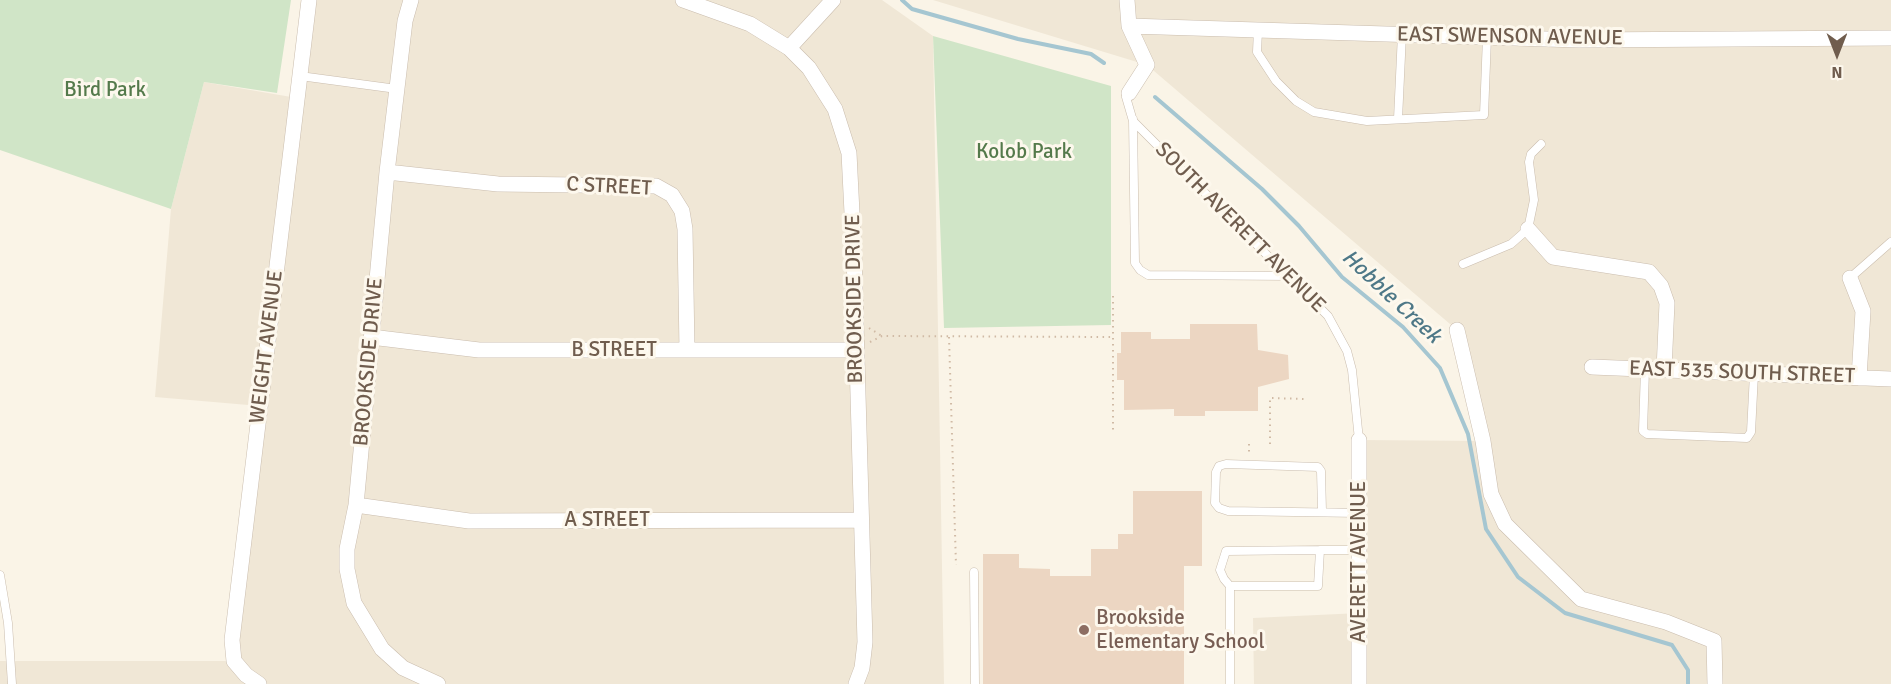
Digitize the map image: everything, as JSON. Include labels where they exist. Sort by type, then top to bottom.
[{"type":"street","name":"WEIGHT AVENUE","points":[[259,684],[246,675],[234,661],[232,640],[309,0]]},
{"type":"street","name":"BROOKSIDE DRIVE","points":[[411,0],[405,21],[387,172],[356,505],[347,549],[347,569],[354,603],[382,649],[392,660],[419,677],[438,684]]},
{"type":"street","name":"BROOKSIDE DRIVE","points":[[683,0],[750,24],[789,48],[809,68],[835,109],[849,153],[862,347],[860,520],[865,642],[862,668],[856,684]]},
{"type":"street","points":[[789,48],[833,0]]},
{"type":"street","points":[[1127,0],[1129,26],[1147,65],[1130,93]]},
{"type":"street","name":"EAST SWENSON AVENUE","points":[[1129,26],[1580,40],[1891,38]]},
{"type":"street","name":"C STREET","points":[[387,172],[498,184],[656,186],[672,195],[682,211],[685,229],[687,350]]},
{"type":"street","points":[[1528,229],[1552,257],[1649,272],[1661,286],[1667,303],[1664,370]]},
{"type":"street","points":[[1850,278],[1863,311],[1859,378]]},
{"type":"street","points":[[1457,330],[1483,441],[1491,494],[1506,524],[1581,599],[1666,622],[1713,641],[1715,684]]},
{"type":"street","name":"B STREET","points":[[371,337],[479,350],[862,347]]},
{"type":"street","name":"EAST 535 SOUTH STREET","points":[[1592,367],[1891,379]]},
{"type":"street","name":"AVERETT AVENUE","points":[[1359,440],[1359,684]]},
{"type":"street","name":"A STREET","points":[[356,505],[469,521],[860,520]]},
{"type":"lane","points":[[1258,30],[1257,52],[1276,81],[1296,101],[1314,112],[1343,119],[1367,121],[1484,115],[1487,37]]},
{"type":"lane","points":[[1398,119],[1402,34]]},
{"type":"lane","points":[[300,76],[397,89]]},
{"type":"lane","points":[[1130,93],[1126,97],[1133,119],[1135,263],[1140,270],[1148,274],[1291,276]]},
{"type":"lane","name":"SOUTH AVERETT AVENUE","points":[[1133,119],[1291,276],[1328,316],[1347,351],[1352,370],[1359,440]]},
{"type":"lane","points":[[1463,264],[1511,244],[1528,229],[1534,200],[1529,162],[1531,154],[1542,144]]},
{"type":"lane","points":[[1850,278],[1891,242]]},
{"type":"lane","points":[[1645,369],[1642,431],[1647,434],[1748,438],[1751,432],[1754,374]]},
{"type":"lane","points":[[1322,511],[1321,471],[1318,467],[1227,464],[1220,466],[1216,472],[1215,503],[1219,508],[1228,511],[1359,513]]},
{"type":"lane","points":[[1230,586],[1318,586],[1320,550]]},
{"type":"lane","points":[[1230,684],[1230,586],[1220,570],[1226,551],[1360,550]]},
{"type":"lane","points":[[974,572],[975,684]]},
{"type":"lane","points":[[0,575],[8,623],[12,684]]},
{"type":"path","points":[[1113,296],[1113,431]]},
{"type":"path","points":[[868,327],[882,336]]},
{"type":"path","points":[[862,347],[882,336],[1113,337]]},
{"type":"path","points":[[949,336],[956,565]]},
{"type":"path","points":[[1270,444],[1270,399],[1306,399]]},
{"type":"shaded area","points":[[309,0],[882,0],[933,36],[944,684],[0,684],[0,661],[234,661],[260,406],[155,397],[171,209],[204,82],[297,98]]},
{"type":"shaded area","points":[[933,0],[1891,0],[1891,684],[1254,684],[1253,618],[1360,613],[1359,440],[1483,441],[1457,330],[1147,65]]},
{"type":"green space","name":"Bird Park","points":[[0,0],[291,0],[277,93],[204,82],[171,209],[0,150]]},
{"type":"green space","name":"Kolob Park","points":[[933,36],[1111,86],[1111,325],[944,328]]},
{"type":"building","points":[[1190,324],[1257,324],[1258,350],[1288,355],[1289,379],[1258,387],[1258,411],[1205,411],[1205,416],[1174,416],[1174,409],[1124,410],[1124,380],[1117,380],[1117,353],[1121,353],[1121,332],[1151,332],[1151,339],[1190,339]]},
{"type":"building","name":"Brookside Elementary School","points":[[1133,491],[1202,491],[1202,566],[1184,566],[1184,684],[983,684],[983,554],[1019,554],[1019,568],[1050,569],[1050,576],[1091,576],[1091,549],[1118,549],[1118,534],[1133,534]]},
{"type":"waterway","name":"Hobble Creek","points":[[902,0],[912,9],[1018,39],[1091,54],[1104,63]]},
{"type":"waterway","name":"Hobble Creek","points":[[1155,97],[1262,189],[1299,226],[1342,277],[1403,327],[1440,368],[1468,434],[1486,529],[1518,577],[1565,613],[1672,645],[1688,670],[1688,684]]},
{"type":"place","name":"Brookside Elementary School","points":[[1084,630]]}]
